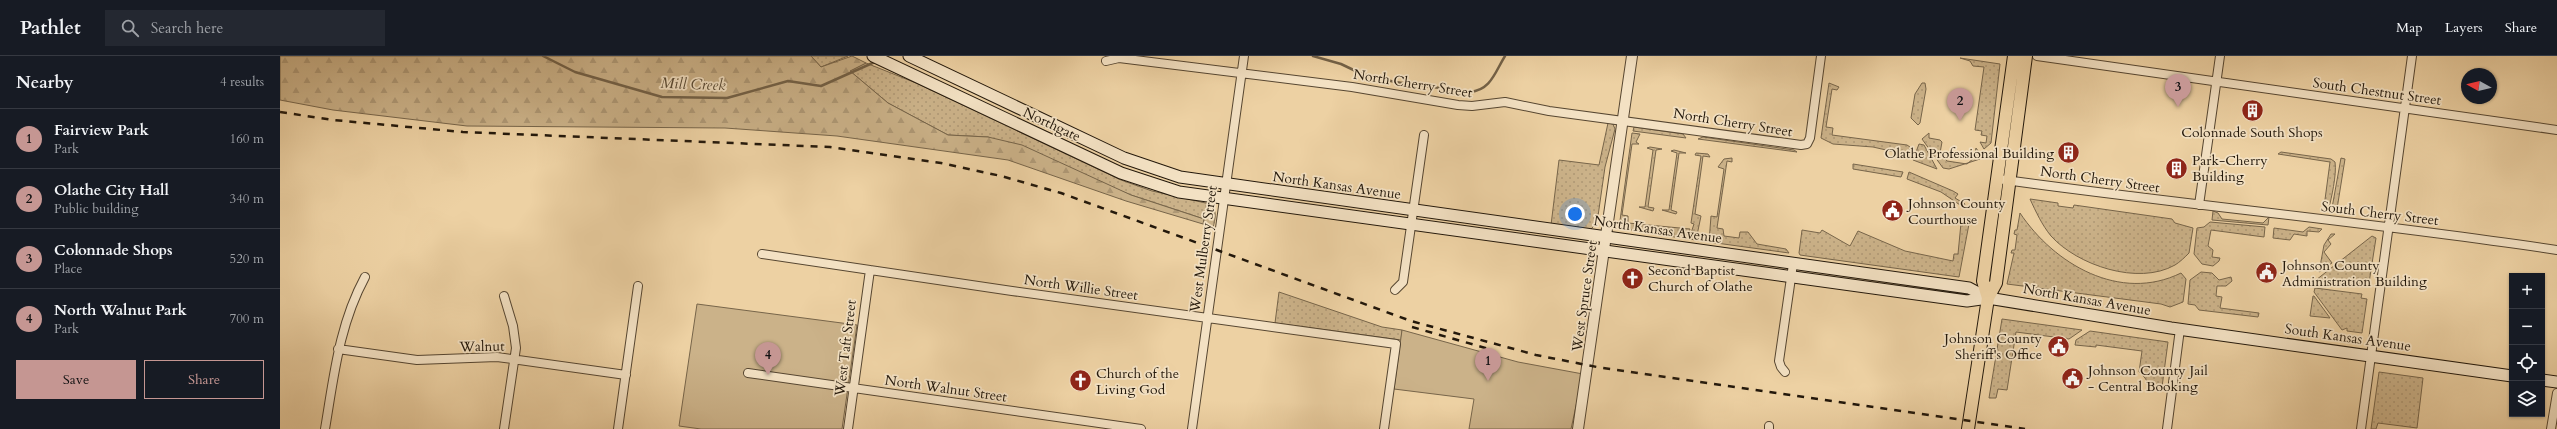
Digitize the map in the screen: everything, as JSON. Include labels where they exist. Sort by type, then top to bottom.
[{"type":"main road","name":"Northgate","points":[[873,56],[1121,173],[1179,192],[1224,199]]},
{"type":"main road","name":"Northgate","points":[[909,56],[1124,158],[1180,177],[1226,185]]},
{"type":"main road","points":[[1988,298],[1983,281],[2014,56]]},
{"type":"main road","points":[[1968,429],[1988,298],[1996,283],[2026,56]]},
{"type":"main road","name":"North Kansas Avenue","points":[[1226,185],[1969,288],[1988,298]]},
{"type":"main road","name":"North Kansas Avenue","points":[[1224,199],[1967,301],[1988,298],[2180,329]]},
{"type":"main road","name":"South Kansas Avenue","points":[[2180,329],[2509,376]]},
{"type":"main road","points":[[2545,380],[2557,382]]},
{"type":"street","name":"West Mulberry Street","points":[[1192,429],[1244,56]]},
{"type":"street","name":"West Spruce Street","points":[[1578,429],[1632,56]]},
{"type":"street","name":"North Cherry Street","points":[[1106,61],[1119,58],[1241,72],[1352,87],[1458,105],[1472,106],[1505,102],[1549,111],[1804,145],[1809,142],[1821,56]]},
{"type":"street","name":"South Chestnut Street","points":[[2037,56],[2557,130]]},
{"type":"street","points":[[2199,204],[2220,56]]},
{"type":"street","points":[[2362,429],[2412,56]]},
{"type":"street","points":[[1395,290],[1403,282],[1424,135]]},
{"type":"street","name":"North Cherry Street","points":[[1998,179],[2199,204]]},
{"type":"street","name":"South Cherry Street","points":[[2199,204],[2389,226],[2557,250]]},
{"type":"street","name":"North Willie Street","points":[[762,254],[1396,344],[1384,429]]},
{"type":"street","points":[[1786,372],[1781,367],[1779,361],[1793,264]]},
{"type":"street","name":"West Taft Street","points":[[848,429],[870,270]]},
{"type":"street","points":[[325,429],[338,349],[349,309],[365,277]]},
{"type":"street","points":[[618,429],[638,286]]},
{"type":"street","points":[[504,296],[513,326],[514,359],[504,429]]},
{"type":"street","points":[[2167,429],[2180,329]]},
{"type":"street","name":"Walnut","points":[[338,349],[417,360],[479,357],[514,359],[626,375]]},
{"type":"street","name":"North Walnut Street","points":[[748,373],[1141,429]]},
{"type":"street","points":[[2551,429],[2557,393]]},
{"type":"green space","points":[[280,56],[811,56],[821,67],[852,56],[866,63],[850,71],[888,103],[948,135],[988,137],[1022,145],[1131,195],[1204,219],[1203,224],[1126,201],[1008,160],[837,136],[725,128],[467,126],[333,110],[280,100]]},
{"type":"green space","points":[[811,56],[848,56],[821,67]]},
{"type":"green space","points":[[1960,58],[2000,64],[1991,143],[1984,149],[1980,142],[1986,143],[1987,136],[1981,135],[1982,131],[1975,130],[1984,67],[1973,66],[1970,61]]},
{"type":"green space","points":[[866,63],[916,83],[1121,180],[1152,191],[1210,204],[1215,212],[1213,228],[1203,224],[1204,219],[1131,195],[988,137],[948,135],[888,103],[850,71]]},
{"type":"green space","points":[[1829,83],[1839,87],[1837,90],[1832,89],[1826,127],[1833,128],[1832,135],[1907,145],[1910,147],[1908,155],[1873,147],[1833,144],[1821,138]]},
{"type":"green space","points":[[1922,83],[1925,83],[1926,89],[1920,123],[1918,125],[1911,118],[1915,94]]},
{"type":"green space","points":[[1608,123],[1613,124],[1615,129],[1605,167],[1597,223],[1590,230],[1551,225],[1559,160],[1599,165]]},
{"type":"green space","points":[[1634,127],[1683,134],[1686,138],[1633,131]]},
{"type":"green space","points":[[1632,133],[1640,134],[1636,142],[1639,144],[1632,144],[1622,215],[1628,216],[1628,223],[1690,229],[1687,239],[1619,228]]},
{"type":"green space","points":[[1929,133],[1929,138],[1940,140],[1942,142],[1940,153],[1947,161],[1965,164],[1949,169],[1943,168],[1922,139]]},
{"type":"green space","points":[[1703,137],[1794,150],[1797,152],[1698,139]]},
{"type":"green space","points":[[1919,144],[1924,145],[1937,169],[1913,160]]},
{"type":"green space","points":[[1647,148],[1662,149],[1656,150],[1648,207],[1654,208],[1653,211],[1639,207],[1645,207],[1653,150]]},
{"type":"green space","points":[[1976,148],[1981,155],[1980,159],[1969,163],[1974,158]]},
{"type":"green space","points":[[1674,150],[1686,153],[1679,153],[1671,210],[1677,212],[1676,214],[1662,210],[1669,210],[1677,153],[1671,151]]},
{"type":"green space","points":[[2281,152],[2331,159],[2335,162],[2335,180],[2329,208],[2324,207],[2330,162],[2278,154]]},
{"type":"green space","points":[[1696,153],[1708,154],[1710,157],[1703,156],[1695,214],[1701,216],[1696,240],[1689,239],[1694,224],[1691,223],[1701,156],[1695,155]]},
{"type":"green space","points":[[1732,158],[1732,162],[1727,161],[1717,228],[1723,229],[1724,236],[1739,238],[1740,232],[1748,232],[1757,244],[1786,249],[1789,253],[1709,242],[1711,216],[1717,217],[1724,169],[1718,167],[1724,159]]},
{"type":"green space","points":[[2341,158],[2345,159],[2337,209],[2332,208]]},
{"type":"green space","points":[[1853,164],[1903,172],[1901,177],[1853,169]]},
{"type":"green space","points":[[1909,172],[1953,191],[1958,194],[1955,198],[1965,204],[1963,207],[1941,192],[1907,179]]},
{"type":"green space","points":[[2030,199],[2058,203],[2058,206],[2073,208],[2074,205],[2172,219],[2175,223],[2193,228],[2189,253],[2175,265],[2160,271],[2126,273],[2109,269],[2076,256],[2062,246],[2051,236],[2037,214]]},
{"type":"green space","points":[[2213,211],[2218,213],[2222,219],[2263,223],[2269,217],[2268,225],[2212,220]]},
{"type":"green space","points":[[2020,213],[2034,231],[2051,248],[2070,262],[2090,273],[2112,281],[2135,283],[2158,281],[2181,273],[2186,279],[2183,302],[2170,307],[2161,304],[2007,284],[2014,253],[2011,253],[2012,250],[2015,250],[2017,235],[2014,234],[2015,230],[2017,230]]},
{"type":"green space","points":[[2210,222],[2265,227],[2264,237],[2211,230],[2208,246],[2213,250],[2212,257],[2220,258],[2219,261],[2213,266],[2202,264],[2194,254],[2197,228],[2204,227]]},
{"type":"green space","points":[[1961,223],[1969,224],[1959,277],[1800,255],[1799,253],[1802,230],[1820,233],[1822,230],[1850,246],[1858,231],[1905,251],[1953,261],[1954,254],[1958,254]]},
{"type":"green space","points":[[2309,227],[2322,229],[2319,232],[2307,231],[2307,236],[2294,234],[2290,240],[2273,238],[2274,228],[2303,232]]},
{"type":"green space","points":[[2331,234],[2335,234],[2328,240],[2331,244],[2324,252],[2332,263],[2319,272],[2324,245]]},
{"type":"green space","points":[[2372,236],[2376,238],[2369,283],[2363,283],[2363,286],[2316,280]]},
{"type":"green space","points":[[2201,272],[2212,273],[2219,280],[2231,277],[2232,281],[2226,286],[2217,286],[2216,296],[2222,297],[2220,308],[2259,313],[2258,317],[2199,310],[2195,305],[2188,304],[2190,280]]},
{"type":"green space","points":[[2315,288],[2362,294],[2361,298],[2367,299],[2362,333],[2347,331],[2347,328],[2342,330],[2314,292]]},
{"type":"green space","points":[[1279,292],[1382,327],[1402,330],[1401,340],[1275,323]]},
{"type":"green space","points":[[2314,296],[2330,318],[2310,316]]},
{"type":"green space","points":[[697,304],[857,325],[842,429],[701,429],[679,426]]},
{"type":"green space","points":[[2002,319],[2082,330],[2069,339],[2016,332],[2007,390],[1998,389],[1996,398],[1989,398]]},
{"type":"green space","points":[[1402,330],[1518,362],[1583,374],[1571,429],[1469,429],[1474,399],[1394,389]]},
{"type":"green space","points":[[2090,331],[2168,342],[2162,387],[2150,386],[2139,372],[2142,351],[2096,345],[2096,347],[2075,345],[2076,340]]},
{"type":"green space","points":[[2379,372],[2423,378],[2417,428],[2378,423],[2376,429],[2371,429]]},
{"type":"waterway","name":"Mill Creek","points":[[543,56],[575,72],[662,97],[727,98],[788,81],[821,86],[877,61]]},
{"type":"waterway","name":"Mill Creek","points":[[1313,56],[1341,64],[1362,74],[1395,82],[1470,92],[1477,91],[1488,84],[1505,56]]},
{"type":"railway","points":[[280,112],[333,120],[463,132],[830,147],[941,163],[1001,176],[1061,193],[1411,321],[1536,355],[1597,367],[2025,429]]},
{"type":"railway","points":[[1412,327],[1489,349]]},
{"type":"place","name":"Colonnade Shops","points":[[2178,107]]},
{"type":"place","name":"Colonnade South Shops","points":[[2252,110]]},
{"type":"place","name":"Olathe City Hall","points":[[1960,121]]},
{"type":"place","name":"Olathe Professional Building","points":[[2069,153]]},
{"type":"place","name":"Park-Cherry Building","points":[[2176,168]]},
{"type":"place","name":"Johnson County Courthouse","points":[[1892,211]]},
{"type":"place","name":"Johnson County Administration Building","points":[[2266,273]]},
{"type":"place","name":"Second Baptist Church of Olathe","points":[[1633,278]]},
{"type":"place","name":"Johnson County Sheriff's Office","points":[[2058,346]]},
{"type":"place","name":"North Walnut Park","points":[[768,375]]},
{"type":"place","name":"Johnson County Jail - Central Booking","points":[[2072,378]]},
{"type":"place","name":"Church of the Living God","points":[[1080,381]]},
{"type":"place","name":"Fairview Park","points":[[1488,381]]}]
